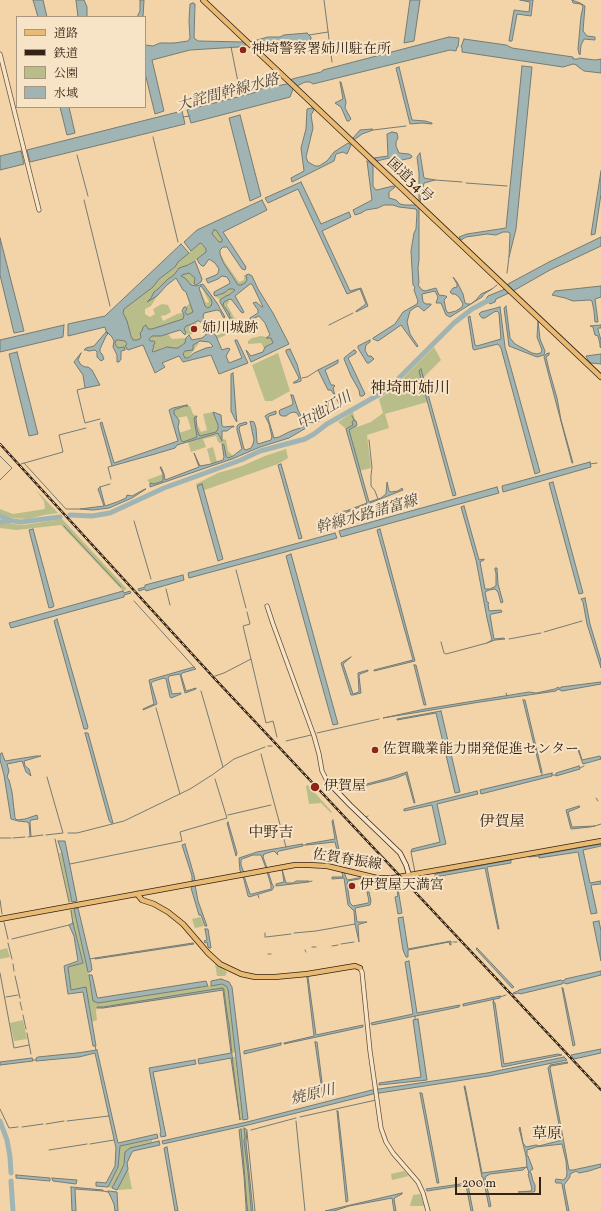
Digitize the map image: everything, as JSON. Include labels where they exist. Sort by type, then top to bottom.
[{"type":"main road","name":"国道34号","points":[[203,0],[601,377]]},
{"type":"main road","points":[[327,781],[400,853],[406,865],[408,875]]},
{"type":"main road","name":"佐賀脊振線","points":[[0,919],[295,865],[327,866],[377,878],[393,878],[601,841]]},
{"type":"main road","points":[[137,894],[142,900],[154,904],[168,912],[183,924],[208,954],[220,964],[241,974],[255,977],[275,977],[307,974],[355,966],[360,968]]},
{"type":"street","points":[[0,54],[39,210]]},
{"type":"street","points":[[267,606],[314,736],[322,771],[327,781]]},
{"type":"street","points":[[360,968],[362,972],[376,1096],[383,1134],[393,1153],[418,1182],[428,1211]]},
{"type":"green space","points":[[216,230],[222,239],[222,242],[219,242],[213,235],[212,233]]},
{"type":"green space","points":[[200,243],[206,249],[206,252],[195,261],[177,270],[174,275],[154,292],[148,301],[157,296],[151,306],[145,309],[145,314],[150,317],[155,314],[153,309],[162,304],[168,305],[171,312],[161,316],[163,321],[182,313],[184,315],[183,319],[152,329],[148,329],[146,325],[143,327],[140,339],[133,340],[123,313],[124,309],[153,287],[159,279],[175,267],[178,262]]},
{"type":"green space","points":[[220,255],[239,282],[244,280],[244,275],[246,275],[247,280],[245,283],[238,285]]},
{"type":"green space","points":[[187,273],[195,278],[194,284],[191,285],[181,276]]},
{"type":"green space","points":[[201,286],[211,299],[211,306],[208,308],[205,306],[199,287],[206,303],[209,302]]},
{"type":"green space","points":[[229,289],[235,290],[220,300],[215,296],[224,293]]},
{"type":"green space","points":[[229,299],[227,305],[235,319],[232,323],[231,321],[233,321],[229,313],[223,305],[224,302]]},
{"type":"green space","points":[[190,303],[194,312],[187,315],[185,312],[187,309],[186,307]]},
{"type":"green space","points":[[197,321],[195,328],[196,332],[189,335],[185,332],[184,329],[186,326]]},
{"type":"green space","points":[[218,323],[219,325],[215,328],[218,335],[225,332],[226,335],[217,339],[212,331],[212,328]]},
{"type":"green space","points":[[168,334],[172,339],[186,338],[185,343],[178,348],[165,347],[153,352],[152,349],[154,347],[149,339],[150,337]]},
{"type":"green space","points":[[261,336],[271,338],[273,343],[264,348],[261,343],[248,344],[248,341],[252,338]]},
{"type":"green space","points":[[116,340],[125,341],[127,344],[125,346],[128,350],[125,350],[123,347],[118,348],[115,344]]},
{"type":"green space","points":[[195,343],[199,343],[188,358],[185,358],[183,354]]},
{"type":"green space","points":[[434,347],[441,360],[421,380],[427,402],[385,414],[389,428],[367,435],[371,468],[359,471],[347,430],[338,422],[353,412],[357,427],[371,422],[383,413],[379,399],[388,393]]},
{"type":"green space","points":[[278,353],[290,391],[272,401],[265,401],[252,365]]},
{"type":"green space","points":[[185,406],[190,406],[193,414],[196,416],[194,418],[197,437],[183,442],[179,433],[191,429],[187,416],[177,418],[173,414],[174,410]]},
{"type":"green space","points":[[213,412],[218,429],[216,432],[200,436],[197,424],[201,432],[207,430],[203,414]]},
{"type":"green space","points":[[219,433],[222,440],[226,440],[228,451],[233,456],[228,458],[226,456],[224,445],[218,442],[216,436],[203,439],[206,447],[191,452],[188,442]]},
{"type":"green space","points":[[213,447],[217,462],[211,464],[207,449]]},
{"type":"green space","points":[[286,449],[288,458],[278,464],[199,492],[196,484],[218,473],[242,466]]},
{"type":"green space","points":[[163,474],[163,482],[154,484],[147,480]]},
{"type":"green space","points":[[36,490],[58,513],[28,519],[12,518],[0,514],[0,509],[13,514],[45,509],[44,501]]},
{"type":"green space","points":[[62,519],[127,589],[123,591],[61,525],[16,530],[0,528],[0,523],[24,525]]},
{"type":"green space","points":[[308,785],[332,812],[331,813],[321,803],[309,804],[306,786]]},
{"type":"green space","points":[[59,853],[62,853],[72,902],[69,902]]},
{"type":"green space","points":[[74,909],[87,966],[93,1001],[98,1003],[222,984],[228,989],[235,1052],[232,1053],[224,989],[97,1007],[97,1020],[92,1022],[86,987],[71,990],[68,967],[83,963],[70,910]]},
{"type":"green space","points":[[200,917],[204,926],[195,928],[192,919]]},
{"type":"green space","points":[[7,948],[10,957],[0,959],[0,950]]},
{"type":"green space","points":[[215,964],[227,972],[225,976],[217,976]]},
{"type":"green space","points":[[23,1020],[27,1039],[14,1041],[10,1023]]},
{"type":"green space","points":[[232,1057],[235,1057],[243,1120],[240,1120]]},
{"type":"green space","points":[[244,1128],[251,1211],[248,1211],[247,1206],[241,1129]]},
{"type":"green space","points":[[152,1140],[152,1143],[130,1148],[121,1171],[112,1188],[108,1187],[118,1167],[120,1146]]},
{"type":"green space","points":[[128,1169],[132,1189],[117,1190],[125,1171]]},
{"type":"green space","points":[[404,1171],[409,1176],[392,1180],[391,1174]]},
{"type":"green space","points":[[420,1194],[424,1206],[410,1206],[413,1195]]},
{"type":"water","points":[[33,0],[43,0],[47,16],[38,16]]},
{"type":"water","points":[[76,0],[84,0],[87,7],[87,16],[78,16]]},
{"type":"water","points":[[140,0],[144,0],[143,16],[138,16],[140,11]]},
{"type":"water","points":[[410,0],[420,0],[414,41],[404,43]]},
{"type":"water","points":[[520,0],[533,0],[531,16],[517,14],[512,41],[509,41],[514,10],[529,12],[530,2]]},
{"type":"water","points":[[572,0],[580,3],[585,6],[583,31],[587,36],[595,37],[595,40],[584,39],[581,45],[580,55],[578,49],[583,7],[581,4],[573,3]]},
{"type":"water","points":[[190,4],[195,4],[194,38],[198,41],[243,42],[246,45],[239,47],[190,50],[152,60],[164,111],[155,114],[146,77],[146,45],[153,46],[160,43],[188,41],[190,38]]},
{"type":"water","points":[[307,33],[311,37],[308,41],[290,43],[271,42],[258,46],[250,42],[268,37],[280,37],[284,35]]},
{"type":"water","points":[[449,37],[459,38],[456,51],[450,50],[313,84],[310,82],[305,82],[293,89],[290,97],[191,123],[187,110],[257,92],[260,89],[287,84],[292,79],[321,72],[323,70]]},
{"type":"water","points":[[464,39],[573,57],[573,59],[601,59],[601,73],[584,71],[577,65],[573,64],[563,67],[462,52],[461,47]]},
{"type":"water","points":[[522,66],[532,67],[516,229],[509,257],[510,233],[508,232],[503,232],[496,235],[487,234],[466,237],[461,240],[459,237],[467,234],[506,228]]},
{"type":"water","points":[[399,67],[412,120],[425,121],[432,124],[410,124],[396,68]]},
{"type":"water","points":[[340,82],[346,102],[345,108],[351,119],[349,121],[347,121],[341,107],[335,103],[343,99]]},
{"type":"water","points":[[60,108],[69,108],[75,133],[67,135]]},
{"type":"water","points":[[312,108],[314,110],[311,115],[313,128],[306,157],[308,162],[315,166],[319,166],[327,161],[334,152],[348,143],[351,145],[347,154],[343,152],[336,154],[334,161],[292,182],[291,178],[304,171],[301,148],[306,129],[307,109]]},
{"type":"water","points":[[182,111],[185,124],[30,162],[27,150]]},
{"type":"water","points":[[240,115],[261,196],[250,201],[229,118]]},
{"type":"water","points":[[360,130],[373,130],[362,134],[354,140],[353,138]]},
{"type":"water","points":[[392,132],[397,133],[398,138],[396,146],[399,153],[409,154],[412,156],[411,158],[402,160],[389,158],[377,161],[374,158],[388,156],[387,134]]},
{"type":"water","points":[[21,151],[24,164],[0,170],[0,156]]},
{"type":"water","points":[[420,153],[424,178],[435,180],[424,183],[420,202],[417,157]]},
{"type":"water","points":[[367,161],[373,165],[373,186],[375,189],[377,190],[393,186],[395,187],[389,192],[389,198],[396,200],[400,204],[416,205],[419,208],[418,285],[425,291],[436,288],[439,295],[446,296],[447,297],[444,300],[448,313],[456,311],[462,307],[463,304],[459,297],[450,292],[453,288],[457,287],[453,277],[463,294],[465,303],[471,304],[450,317],[446,315],[441,303],[436,303],[438,297],[435,291],[422,294],[423,302],[431,305],[424,311],[418,306],[414,308],[410,311],[407,322],[410,334],[418,346],[417,347],[401,325],[378,341],[373,339],[395,324],[403,312],[417,304],[418,301],[414,290],[415,287],[413,285],[411,251],[416,229],[417,212],[416,209],[384,205],[355,215],[353,210],[372,200]]},
{"type":"water","points":[[601,171],[601,194],[595,234],[591,235]]},
{"type":"water","points":[[301,182],[321,224],[349,212],[351,217],[322,231],[350,291],[361,288],[368,306],[356,312],[366,304],[360,289],[347,294],[298,189],[268,203],[265,198]]},
{"type":"water","points":[[262,200],[267,210],[223,232],[246,267],[245,270],[242,269],[227,247],[223,247],[220,250],[220,254],[223,262],[238,285],[245,283],[247,280],[246,275],[249,274],[252,276],[289,344],[251,362],[246,350],[251,356],[263,352],[265,347],[273,343],[271,338],[266,338],[270,335],[265,323],[259,316],[250,320],[250,318],[258,313],[258,310],[253,303],[256,302],[263,307],[252,284],[250,284],[235,296],[244,312],[243,313],[232,300],[229,299],[224,302],[223,305],[230,317],[233,319],[233,321],[231,321],[220,300],[235,290],[229,289],[224,293],[215,296],[214,292],[230,282],[227,277],[222,276],[208,283],[206,279],[216,275],[219,269],[215,263],[209,259],[204,266],[199,263],[197,259],[206,252],[206,249],[202,244],[200,243],[191,251],[184,242],[197,230]],"holes":[[[216,230],[222,239],[222,242],[219,242],[213,235],[212,233]]]},
{"type":"water","points":[[601,237],[601,246],[550,270],[513,291],[508,287],[508,284]]},
{"type":"water","points":[[0,238],[24,331],[14,333],[0,275]]},
{"type":"water","points":[[181,244],[189,253],[178,262],[175,267],[159,279],[153,287],[124,309],[123,313],[133,340],[140,339],[140,333],[146,325],[148,329],[152,329],[183,319],[184,315],[182,311],[184,307],[187,309],[185,312],[187,315],[193,312],[186,292],[183,290],[176,278],[157,296],[147,302],[154,292],[174,275],[179,268],[195,261],[202,279],[201,282],[196,285],[194,284],[195,278],[189,273],[181,276],[191,285],[196,286],[203,284],[225,317],[224,318],[220,311],[217,310],[204,313],[203,317],[208,325],[207,326],[197,321],[186,326],[184,329],[186,333],[185,335],[180,330],[161,336],[152,336],[149,339],[155,343],[152,351],[153,352],[167,347],[178,348],[185,343],[186,338],[189,335],[192,340],[202,338],[206,335],[205,329],[215,325],[212,328],[212,331],[216,336],[222,350],[228,348],[230,349],[226,356],[229,363],[242,358],[235,341],[237,340],[248,363],[219,374],[211,355],[183,362],[179,356],[162,363],[165,367],[155,373],[143,345],[128,350],[125,346],[127,344],[125,341],[116,340],[115,344],[118,348],[124,347],[125,350],[121,351],[121,359],[117,362],[117,355],[113,347],[114,341],[106,331],[105,327],[68,336],[68,324],[105,316]],"holes":[[[201,286],[211,299],[212,303],[208,308],[205,306],[199,288]],[[200,341],[209,342],[213,346],[185,358],[183,354],[185,351],[193,350],[193,345]]]},
{"type":"water","points":[[601,286],[601,297],[595,299],[598,322],[595,322],[592,301],[573,301],[552,295],[555,291]]},
{"type":"water","points":[[492,289],[482,297],[472,303],[481,294]]},
{"type":"water","points":[[505,289],[509,293],[496,299],[495,302],[490,304],[486,299],[488,296]]},
{"type":"water","points":[[506,306],[510,338],[515,344],[532,353],[541,353],[542,350],[537,337],[538,321],[540,339],[545,351],[544,355],[537,357],[509,346],[504,308]]},
{"type":"water","points":[[500,307],[505,347],[540,472],[535,474],[501,348],[498,344],[473,349],[468,317],[470,316],[475,345],[477,346],[501,339],[499,313],[497,311],[494,312],[485,318],[482,318],[479,314],[481,312]]},
{"type":"water","points":[[64,325],[63,337],[0,352],[0,340]]},
{"type":"water","points":[[601,325],[601,328],[598,328],[598,330],[601,340],[601,348],[598,336],[595,335],[593,327],[590,326]]},
{"type":"water","points":[[106,332],[108,334],[100,349],[104,359],[101,361],[97,357],[97,352],[95,350],[84,350],[94,346]]},
{"type":"water","points":[[370,340],[370,342],[366,345],[365,350],[368,356],[371,356],[374,359],[367,363],[358,346]]},
{"type":"water","points":[[290,349],[297,364],[301,379],[301,381],[295,383],[293,383],[299,378],[286,352],[286,350]]},
{"type":"water","points":[[354,350],[356,353],[348,358],[365,394],[363,396],[360,396],[359,390],[344,359]]},
{"type":"water","points":[[17,352],[38,434],[29,436],[9,354]]},
{"type":"water","points":[[81,353],[78,360],[81,365],[92,370],[100,385],[85,388],[83,375],[74,362]]},
{"type":"water","points":[[549,353],[546,357],[573,463],[572,463],[544,357]]},
{"type":"water","points":[[601,354],[601,364],[591,363],[586,356]]},
{"type":"water","points":[[338,360],[338,363],[325,370],[331,385],[335,386],[333,388],[335,396],[331,390],[328,390],[318,370]]},
{"type":"water","points":[[421,369],[456,495],[453,496],[419,371]]},
{"type":"water","points":[[233,373],[237,422],[231,411],[231,374]]},
{"type":"water","points":[[291,395],[293,395],[306,428],[289,438],[150,487],[150,483],[154,484],[163,481],[163,474],[160,467],[164,474],[165,480],[199,467],[194,453],[200,466],[223,460],[222,444],[224,445],[226,456],[228,458],[233,456],[242,449],[237,430],[237,426],[239,424],[247,423],[240,426],[239,429],[244,449],[246,450],[251,448],[254,440],[250,421],[254,422],[258,444],[271,440],[272,437],[269,424],[265,416],[268,414],[276,411],[276,414],[269,416],[268,418],[274,438],[303,427],[297,413],[290,413],[286,416],[280,415],[280,410],[292,405]]},
{"type":"water","points":[[188,406],[174,410],[174,414],[179,420],[178,427],[181,440],[183,442],[197,437],[194,418],[196,416],[197,429],[200,436],[216,432],[218,429],[213,412],[221,415],[222,426],[234,427],[227,431],[222,431],[222,441],[218,433],[177,445],[175,448],[112,466],[100,423],[102,422],[114,463],[178,441],[169,410]]},
{"type":"water","points":[[354,420],[356,421],[357,425],[349,430],[369,502],[381,498],[386,494],[387,482],[389,491],[391,492],[398,491],[402,488],[403,490],[370,503],[374,518],[371,519],[367,504],[335,517],[334,514],[367,503],[346,429],[353,425],[352,422]]},
{"type":"water","points":[[590,462],[591,467],[503,492],[502,486]]},
{"type":"water","points":[[281,464],[302,538],[299,539],[278,465]]},
{"type":"water","points":[[553,482],[583,593],[579,594],[549,483]]},
{"type":"water","points":[[202,484],[223,559],[218,561],[197,486]]},
{"type":"water","points":[[100,487],[105,506],[126,498],[127,495],[132,496],[146,489],[132,498],[109,508],[93,510],[80,509],[104,506],[98,489]]},
{"type":"water","points":[[497,487],[499,493],[341,537],[339,531]]},
{"type":"water","points":[[464,506],[479,560],[484,559],[480,562],[485,589],[490,589],[496,586],[495,568],[497,568],[498,584],[503,602],[501,603],[498,592],[495,589],[485,592],[487,602],[489,603],[489,611],[501,610],[502,612],[490,615],[494,639],[505,639],[487,643],[492,640],[476,560],[461,507]]},
{"type":"water","points":[[33,529],[54,606],[49,608],[29,530]]},
{"type":"water","points":[[380,529],[415,661],[374,671],[413,660],[377,530]]},
{"type":"water","points":[[335,533],[337,538],[189,578],[188,573]]},
{"type":"water","points":[[291,554],[338,724],[333,725],[286,556]]},
{"type":"water","points":[[183,575],[184,580],[146,591],[145,589],[139,591],[138,589],[145,587],[145,585]]},
{"type":"water","points":[[123,591],[124,593],[130,591],[131,593],[124,595],[124,597],[11,628],[9,623]]},
{"type":"water","points":[[585,598],[590,624],[601,661],[601,668],[581,599]]},
{"type":"water","points":[[57,619],[88,727],[87,729],[84,729],[54,621]]},
{"type":"water","points":[[351,657],[343,664],[353,694],[359,692],[358,673],[368,670],[359,676],[361,693],[353,695],[351,695],[341,663]]},
{"type":"water","points":[[414,665],[416,665],[426,705],[424,705]]},
{"type":"water","points":[[194,667],[196,669],[182,673],[181,675],[186,691],[196,689],[185,693],[180,674],[169,676],[168,678],[172,694],[181,693],[171,698],[166,679],[164,678],[154,681],[151,683],[157,704],[143,710],[154,704],[149,680]]},
{"type":"water","points":[[601,682],[601,684],[562,691],[558,689],[556,691],[383,718],[425,709],[529,692],[536,693],[558,687],[561,688]]},
{"type":"water","points":[[523,700],[525,700],[541,773]]},
{"type":"water","points":[[441,711],[460,792],[455,793],[436,713],[397,720]]},
{"type":"water","points":[[85,733],[88,733],[113,823],[109,820]]},
{"type":"water","points":[[578,750],[582,760],[600,756],[601,759],[583,764]]},
{"type":"water","points":[[2,753],[5,761],[41,756],[24,761],[25,766],[29,769],[31,776],[26,772],[22,761],[7,764],[9,771],[7,777],[12,792],[15,818],[17,820],[25,819],[37,815],[38,819],[31,820],[30,822],[31,836],[29,823],[11,819],[0,760],[0,754]]},
{"type":"water","points":[[579,766],[580,769],[556,776],[556,773]]},
{"type":"water","points":[[407,772],[415,803],[406,774],[396,778],[363,785],[389,778]]},
{"type":"water","points":[[552,773],[552,776],[481,794],[480,790]]},
{"type":"water","points":[[477,791],[478,794],[437,804],[446,844],[411,852],[412,849],[440,842],[432,805],[404,811],[404,809]]},
{"type":"water","points":[[580,807],[568,812],[572,827],[595,826],[571,829],[566,810]]},
{"type":"water","points":[[333,820],[340,855],[338,854],[335,842],[306,845],[335,839]]},
{"type":"water","points":[[228,822],[237,853],[236,856],[227,823]]},
{"type":"water","points":[[58,841],[65,841],[77,901],[72,902],[62,853]]},
{"type":"water","points":[[185,844],[195,879],[193,881],[182,845]]},
{"type":"water","points":[[302,844],[303,846],[279,851],[277,853],[278,855],[274,851],[264,854],[263,857],[267,868],[261,855],[253,855],[242,859],[241,865],[244,873],[240,871],[239,858],[257,852]]},
{"type":"water","points":[[601,844],[601,846],[583,850],[590,883],[601,881],[601,884],[591,885],[597,913],[591,914],[578,852],[539,858],[539,855]]},
{"type":"water","points":[[511,860],[511,863],[487,867],[499,929],[485,868],[435,877],[435,874]]},
{"type":"water","points":[[282,869],[286,883],[309,881],[276,886],[276,884],[284,882]]},
{"type":"water","points":[[268,871],[274,887],[272,890],[249,897],[243,876],[250,894],[252,894],[271,889]]},
{"type":"water","points":[[342,872],[344,872],[347,880],[365,877],[367,879],[366,883],[364,878],[348,881],[347,884],[350,903],[353,906],[368,903],[367,892],[369,892],[371,901],[370,905],[355,908],[357,922],[367,922],[358,925],[359,942],[354,911],[348,905],[344,878],[332,879],[332,877],[343,877]]},
{"type":"water","points":[[393,880],[400,881],[397,883],[402,913],[398,914],[395,897],[398,896],[396,883],[393,882]]},
{"type":"water","points":[[195,885],[198,901],[207,926],[205,926],[201,915],[199,915],[191,888]]},
{"type":"water","points":[[78,908],[91,963],[92,970],[90,972],[88,972],[74,909]]},
{"type":"water","points":[[403,917],[408,949],[451,941],[451,945],[449,942],[408,950],[408,957],[406,957],[403,950],[398,918]]},
{"type":"water","points":[[599,921],[601,931],[601,961],[593,922]]},
{"type":"water","points":[[73,923],[83,963],[68,967],[71,990],[86,987],[96,1046],[93,1046],[83,992],[68,994],[64,966],[78,961],[74,936],[69,925]]},
{"type":"water","points":[[205,929],[208,929],[211,948],[208,947],[207,942],[205,943],[204,941],[207,940]]},
{"type":"water","points":[[194,944],[95,959],[95,958]]},
{"type":"water","points":[[477,948],[514,987],[512,988],[476,949]]},
{"type":"water","points":[[409,961],[417,1013],[460,1005],[459,1007],[372,1025],[371,1023],[413,1014],[405,962]]},
{"type":"water","points":[[601,971],[601,975],[520,994],[513,994],[519,990]]},
{"type":"water","points":[[89,975],[92,975],[98,998],[206,981],[208,986],[98,1003],[93,1001]]},
{"type":"water","points":[[307,977],[316,1035],[363,1025],[363,1027],[284,1044],[314,1036]]},
{"type":"water","points":[[221,979],[229,982],[232,987],[248,1119],[243,1120],[228,989],[222,984],[211,986],[211,981]]},
{"type":"water","points":[[222,988],[224,989],[229,1024],[240,1120],[231,1058],[199,1064],[198,1059],[231,1053],[223,990],[97,1008]]},
{"type":"water","points":[[562,988],[575,1045],[573,1046]]},
{"type":"water","points":[[500,996],[500,998],[463,1006],[463,1004]]},
{"type":"water","points":[[493,1002],[495,1003],[504,1064],[558,1054],[562,1055],[502,1067]]},
{"type":"water","points":[[418,1019],[427,1080],[379,1085],[379,1083],[421,1077],[413,1020]]},
{"type":"water","points":[[315,1042],[317,1042],[324,1098],[323,1098]]},
{"type":"water","points":[[281,1043],[281,1045],[244,1054],[244,1051]]},
{"type":"water","points":[[601,1049],[601,1053],[574,1059],[571,1055]]},
{"type":"water","points":[[97,1050],[118,1143],[157,1134],[158,1138],[120,1146],[118,1167],[108,1187],[96,1186],[96,1182],[106,1183],[115,1166],[116,1148],[95,1053],[79,1057],[36,1061],[36,1058],[38,1057]]},
{"type":"water","points":[[564,1057],[567,1060],[489,1076],[373,1094],[248,1125],[163,1144],[162,1141],[247,1122],[372,1090],[487,1073]]},
{"type":"water","points":[[32,1058],[33,1061],[0,1065],[0,1062]]},
{"type":"water","points":[[195,1060],[196,1064],[153,1072],[166,1136],[161,1137],[149,1068]]},
{"type":"water","points":[[567,1062],[568,1063],[551,1066],[550,1068],[569,1170],[601,1164],[601,1167],[579,1173],[576,1171],[570,1174],[570,1177],[564,1185],[569,1211],[567,1211],[562,1184],[556,1183],[555,1181],[556,1179],[563,1180],[566,1178],[567,1174],[562,1144],[536,1147],[527,1150],[527,1156],[533,1169],[530,1173],[535,1185],[535,1191],[518,1192],[531,1191],[532,1189],[527,1167],[520,1127],[523,1143],[526,1147],[536,1145],[539,1146],[562,1140],[548,1068],[550,1065]]},
{"type":"water","points":[[464,1086],[482,1173],[527,1167],[523,1170],[490,1174],[485,1177],[491,1206],[489,1207]]},
{"type":"water","points":[[420,1093],[422,1093],[439,1183],[437,1183]]},
{"type":"water","points":[[337,1111],[348,1201],[346,1202]]},
{"type":"water","points":[[244,1128],[247,1130],[246,1142],[253,1211],[251,1211]]},
{"type":"water","points":[[241,1129],[248,1211],[246,1211],[239,1130]]},
{"type":"water","points":[[159,1141],[160,1145],[133,1151],[127,1163],[128,1169],[117,1190],[112,1188],[124,1164],[125,1152],[130,1148]]},
{"type":"water","points":[[167,1147],[178,1211],[175,1211],[164,1148]]},
{"type":"water","points":[[16,1175],[50,1178],[50,1181],[16,1178]]},
{"type":"water","points":[[52,1178],[77,1180],[76,1184],[53,1181]]},
{"type":"water","points":[[481,1181],[482,1183],[468,1185],[473,1211],[471,1211],[466,1185],[427,1191],[426,1189]]},
{"type":"water","points":[[71,1187],[103,1191],[75,1189],[76,1211],[72,1211]]},
{"type":"water","points":[[108,1191],[117,1192],[118,1211],[115,1211],[114,1204]]},
{"type":"water","points":[[402,1193],[394,1199],[396,1211],[394,1211],[392,1198],[349,1206],[334,1211],[325,1211]]},
{"type":"waterway","points":[[324,0],[332,62]]},
{"type":"waterway","points":[[309,35],[328,32]]},
{"type":"waterway","points":[[231,47],[240,92]]},
{"type":"waterway","name":"大詫間幹線水路","points":[[183,117],[190,116]]},
{"type":"waterway","points":[[373,130],[406,126]]},
{"type":"waterway","points":[[153,137],[178,242]]},
{"type":"waterway","points":[[77,155],[88,196]]},
{"type":"waterway","points":[[435,180],[462,182]]},
{"type":"waterway","points":[[466,183],[507,186]]},
{"type":"waterway","points":[[84,200],[110,306]]},
{"type":"waterway","points":[[507,273],[509,257]]},
{"type":"waterway","points":[[492,289],[497,285]]},
{"type":"waterway","name":"中池江川","points":[[70,515],[92,516],[110,513],[164,488],[241,460],[260,451],[305,439],[327,424],[387,390],[454,323],[472,309],[493,298]]},
{"type":"waterway","points":[[329,325],[353,313]]},
{"type":"waterway","points":[[302,378],[307,377],[318,370]]},
{"type":"waterway","points":[[85,388],[77,390],[85,423],[100,419]]},
{"type":"waterway","points":[[335,396],[341,407]]},
{"type":"waterway","points":[[352,416],[354,420]]},
{"type":"waterway","points":[[307,422],[316,423],[321,420]]},
{"type":"waterway","points":[[21,464],[63,452],[59,435],[86,428]]},
{"type":"waterway","points":[[369,440],[372,468],[371,486],[378,499]]},
{"type":"waterway","points":[[0,456],[12,468],[0,480]]},
{"type":"waterway","points":[[24,463],[66,509],[80,509]]},
{"type":"waterway","name":"幹線水路諸富線","points":[[590,464],[597,463]]},
{"type":"waterway","points":[[111,479],[108,467],[112,466]]},
{"type":"waterway","points":[[100,487],[110,484]]},
{"type":"waterway","name":"中池江川","points":[[0,516],[13,521],[21,522],[60,517]]},
{"type":"waterway","name":"中池江川","points":[[0,522],[11,521]]},
{"type":"waterway","points":[[134,521],[151,579]]},
{"type":"waterway","points":[[64,526],[121,587]]},
{"type":"waterway","points":[[236,570],[246,608]]},
{"type":"waterway","points":[[166,589],[170,605]]},
{"type":"waterway","points":[[134,601],[194,667]]},
{"type":"waterway","points":[[247,612],[250,624],[243,626],[251,659]]},
{"type":"waterway","points":[[544,632],[582,621]]},
{"type":"waterway","points":[[509,639],[541,633]]},
{"type":"waterway","points":[[441,642],[444,653],[446,654],[487,643]]},
{"type":"waterway","points":[[215,676],[251,659],[266,723],[273,721],[277,737]]},
{"type":"waterway","points":[[201,691],[223,767]]},
{"type":"waterway","points":[[156,708],[180,794]]},
{"type":"waterway","points":[[317,733],[379,719]]},
{"type":"waterway","points":[[286,741],[311,735]]},
{"type":"waterway","points":[[68,833],[77,833],[124,821],[190,789],[234,759],[265,747]]},
{"type":"waterway","points":[[261,754],[286,847]]},
{"type":"waterway","points":[[580,768],[584,766]]},
{"type":"waterway","points":[[46,835],[63,833],[47,777]]},
{"type":"waterway","points":[[70,864],[182,841],[180,832],[227,818],[215,779]]},
{"type":"waterway","points":[[228,815],[271,805]]},
{"type":"waterway","points":[[595,826],[601,824]]},
{"type":"waterway","points":[[28,837],[43,835]]},
{"type":"waterway","points":[[13,838],[25,837]]},
{"type":"waterway","points":[[0,838],[11,838]]},
{"type":"waterway","points":[[55,839],[69,902]]},
{"type":"waterway","points":[[411,852],[415,872]]},
{"type":"waterway","points":[[529,857],[539,856]]},
{"type":"waterway","points":[[308,882],[312,881]]},
{"type":"waterway","points":[[0,900],[2,914]]},
{"type":"waterway","points":[[71,910],[73,924]]},
{"type":"waterway","points":[[4,922],[8,939]]},
{"type":"waterway","points":[[294,933],[316,931],[355,924]]},
{"type":"waterway","points":[[12,939],[69,925]]},
{"type":"waterway","points":[[266,937],[291,934]]},
{"type":"waterway","points":[[341,944],[354,942]]},
{"type":"waterway","points":[[8,943],[12,959]]},
{"type":"waterway","points":[[332,946],[338,945]]},
{"type":"waterway","points":[[90,959],[95,958]]},
{"type":"waterway","points":[[13,964],[14,971]]},
{"type":"waterway","points":[[0,973],[14,1048],[29,1045]]},
{"type":"waterway","points":[[15,976],[20,998]]},
{"type":"waterway","points":[[6,997],[18,995]]},
{"type":"waterway","points":[[500,997],[506,995]]},
{"type":"waterway","points":[[20,1002],[22,1010]]},
{"type":"waterway","points":[[23,1015],[26,1029]]},
{"type":"waterway","points":[[27,1033],[31,1054]]},
{"type":"waterway","points":[[95,1046],[96,1050]]},
{"type":"waterway","points":[[300,1117],[376,1100]]},
{"type":"waterway","points":[[0,1109],[9,1128],[18,1127]]},
{"type":"waterway","points":[[67,1121],[109,1116]]},
{"type":"waterway","points":[[251,1130],[296,1118]]},
{"type":"waterway","points":[[0,1121],[7,1140],[11,1173]]},
{"type":"waterway","points":[[46,1124],[64,1121]]},
{"type":"waterway","points":[[296,1121],[305,1211]]},
{"type":"waterway","points":[[22,1127],[43,1124]]},
{"type":"waterway","points":[[247,1132],[255,1211]]},
{"type":"waterway","points":[[90,1144],[114,1140]]},
{"type":"waterway","points":[[49,1150],[87,1144]]},
{"type":"waterway","points":[[11,1181],[13,1211]]},
{"type":"waterway","points":[[103,1191],[108,1192]]},
{"type":"railway","points":[[0,444],[215,679],[601,1090]]},
{"type":"place","name":"神埼警察署姉川駐在所","points":[[243,50]]},
{"type":"place","name":"姉川城跡","points":[[194,329]]},
{"type":"place","name":"佐賀職業能力開発促進センター","points":[[375,750]]},
{"type":"place","name":"伊賀屋","points":[[315,787]]},
{"type":"place","name":"伊賀屋天満宮","points":[[352,886]]},
{"type":"district","name":"神埼町姉川","points":[[410,390]]},
{"type":"district","name":"伊賀屋","points":[[502,823]]},
{"type":"district","name":"中野吉","points":[[271,834]]},
{"type":"district","name":"草原","points":[[547,1135]]},
{"type":"water label","name":"焼原川","points":[[313,1096]]}]
